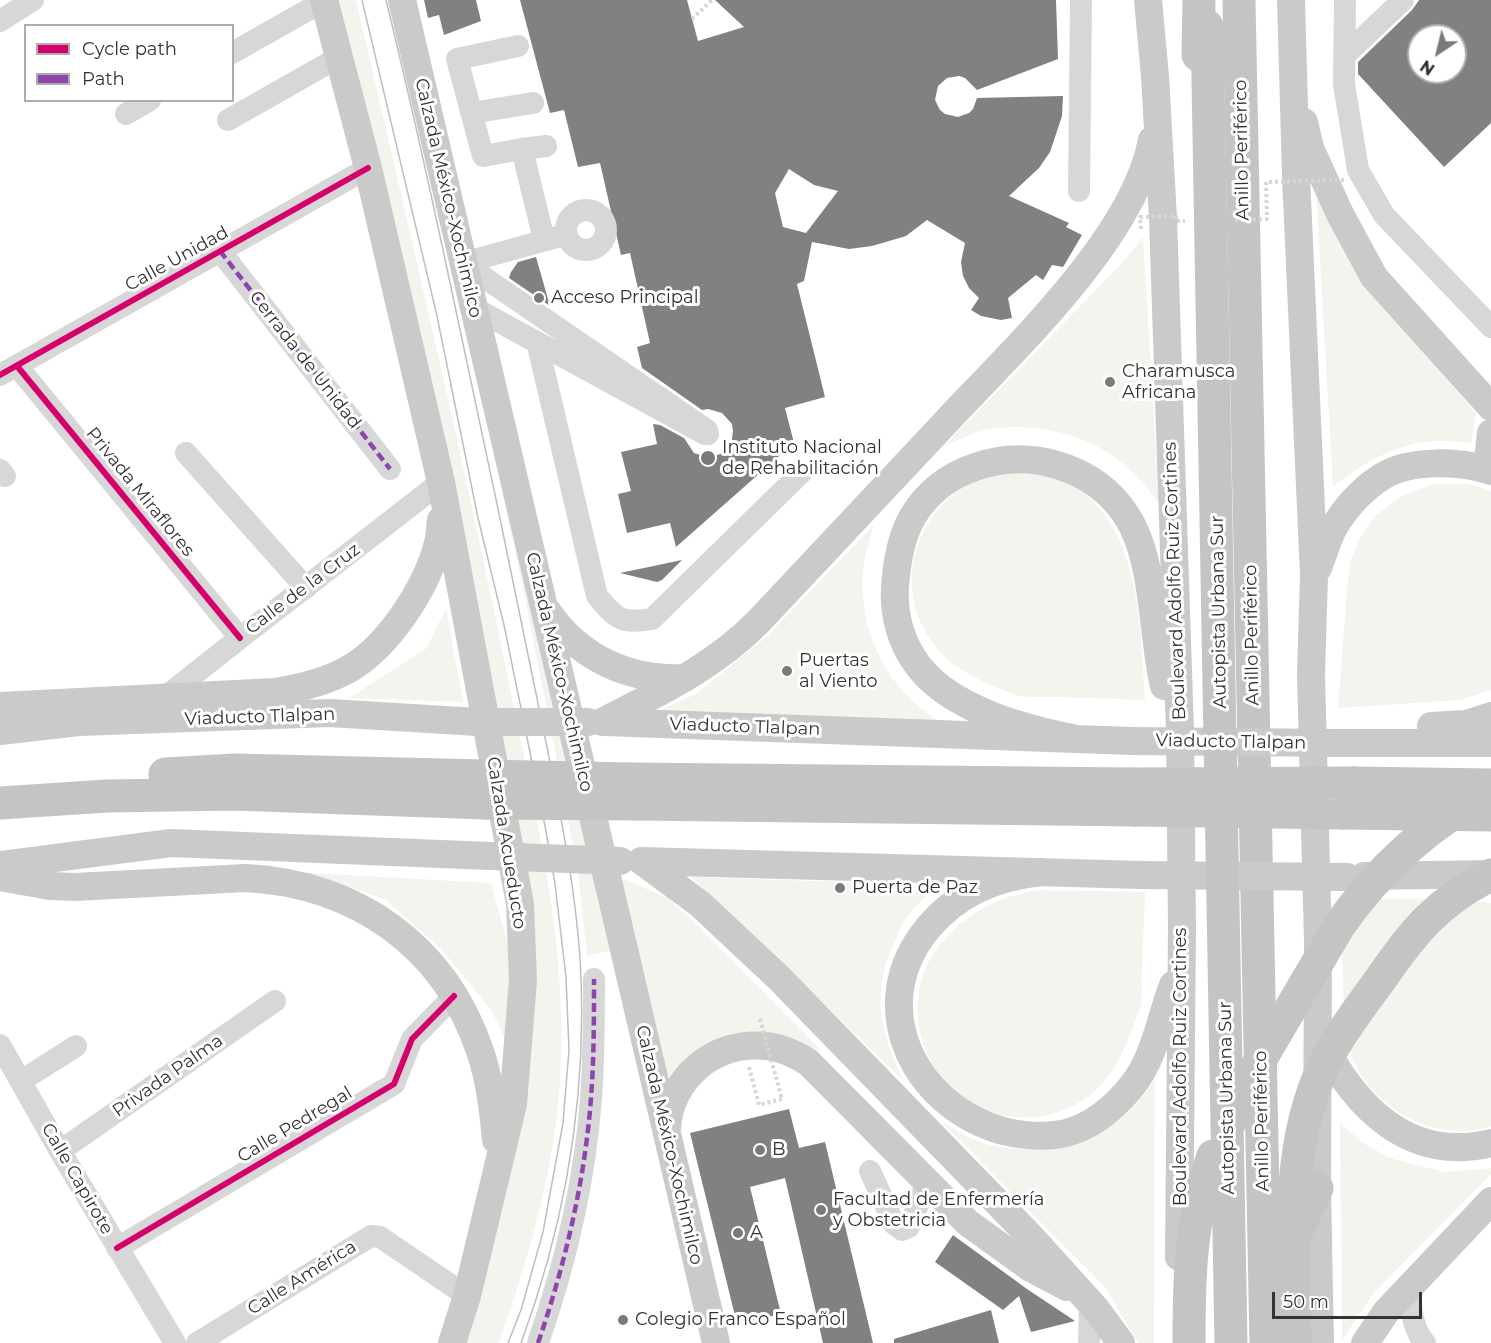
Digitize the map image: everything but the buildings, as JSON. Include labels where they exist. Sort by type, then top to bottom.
[{"type":"highway","points":[[1186,0],[1215,13],[1219,1343]]},
{"type":"highway","name":"Anillo Periférico","points":[[1215,13],[1266,1343]]},
{"type":"highway","name":"Autopista Urbana Sur","points":[[1215,13],[1221,692],[1231,1343]]},
{"type":"highway","name":"Autopista Urbana Sur","points":[[1215,13],[1234,237],[1253,1343]]},
{"type":"highway","points":[[0,782],[234,770],[485,790]]},
{"type":"highway","points":[[0,803],[107,796],[485,790],[1349,798],[1491,785]]},
{"type":"highway","points":[[1189,1343],[1189,1269],[1199,1198],[1213,1156],[1258,1064],[1339,926],[1370,885],[1426,834],[1454,814],[1491,794]]},
{"type":"highway","points":[[1349,798],[1491,815]]},
{"type":"highway","points":[[1294,1343],[1293,1224],[1296,1166],[1309,1107],[1320,1077],[1333,1048],[1406,942],[1434,912],[1491,874]]},
{"type":"highway","points":[[1265,1299],[1317,1188]]},
{"type":"main road","name":"Calzada México-Xochimilco","points":[[402,0],[716,1343]]},
{"type":"main road","name":"Boulevard Adolfo Ruiz Cortines","points":[[1148,0],[1164,256],[1180,731],[1179,1343]]},
{"type":"main road","points":[[1291,0],[1296,188],[1314,575],[1311,675],[1318,942],[1317,1188],[1320,1343]]},
{"type":"main road","points":[[0,706],[275,692],[314,684],[351,668],[383,640],[421,586],[439,541],[441,482],[368,168],[324,1]]},
{"type":"main road","points":[[1293,78],[1310,148],[1340,214],[1374,277],[1491,407]]},
{"type":"main road","points":[[595,722],[687,678],[743,638],[1053,308],[1118,222],[1139,179],[1151,147],[1156,117]]},
{"type":"main road","points":[[1314,575],[1334,529],[1360,494],[1384,475],[1411,466],[1448,463],[1489,470],[1491,433]]},
{"type":"main road","points":[[1072,738],[1009,722],[954,696],[928,676],[917,664],[901,637],[893,593],[907,528],[918,509],[932,492],[950,478],[970,468],[985,463],[1018,459],[1052,463],[1083,475],[1108,493],[1119,505],[1130,520],[1144,556],[1161,675],[1180,731]]},
{"type":"main road","name":"Calzada Acueducto","points":[[441,482],[520,904],[523,980],[513,1104],[467,1296],[452,1343]]},
{"type":"main road","points":[[543,604],[566,635],[604,663],[630,673],[649,677],[687,678]]},
{"type":"main road","name":"Viaducto Tlalpan","points":[[0,731],[79,722],[330,714],[478,722],[595,722],[1132,741],[1491,742]]},
{"type":"main road","points":[[1348,743],[1387,730],[1466,724],[1491,716]]},
{"type":"main road","points":[[0,865],[171,843],[632,861],[1142,875],[1347,877],[1491,874]]},
{"type":"main road","points":[[632,861],[700,904],[779,978],[1028,1234],[1087,1299],[1121,1343]]},
{"type":"main road","points":[[1043,872],[1002,878],[983,885],[957,901],[924,933],[907,959],[902,973],[897,1006],[904,1041],[912,1059],[934,1090],[963,1113],[995,1128],[1030,1136],[1066,1133],[1097,1119],[1122,1097],[1141,1072],[1156,1040],[1166,1005],[1181,967]]},
{"type":"main road","points":[[1440,874],[1463,878],[1491,887]]},
{"type":"main road","points":[[0,877],[66,886],[246,878],[271,879],[304,885],[343,899],[384,922],[420,953],[454,996],[472,1030],[487,1075],[499,1160]]},
{"type":"main road","points":[[1318,1032],[1345,1080],[1374,1114],[1388,1125],[1403,1134],[1436,1145],[1468,1147],[1491,1143]]},
{"type":"main road","points":[[667,1137],[668,1122],[676,1093],[695,1069],[707,1059],[735,1047],[766,1046],[788,1052],[808,1062],[968,1222],[998,1246],[1038,1272],[1087,1299]]},
{"type":"main road","points":[[1365,1343],[1386,1312],[1491,1201]]},
{"type":"street","points":[[0,21],[33,0]]},
{"type":"street","points":[[1079,191],[1081,0]]},
{"type":"street","points":[[1345,0],[1344,84],[1358,170],[1384,215],[1491,327]]},
{"type":"street","points":[[1345,55],[1403,0]]},
{"type":"street","points":[[234,52],[324,1]]},
{"type":"street","points":[[518,46],[457,59],[483,156],[546,146]]},
{"type":"street","points":[[228,120],[339,57]]},
{"type":"street","points":[[126,114],[147,102]]},
{"type":"street","points":[[471,113],[533,103]]},
{"type":"street","points":[[522,149],[544,240]]},
{"type":"street","name":"Calle Unidad","points":[[8,370],[368,168]]},
{"type":"street","points":[[464,263],[567,234]]},
{"type":"street","name":"Cerrada de Unidad","points":[[220,251],[390,470]]},
{"type":"street","points":[[464,263],[707,430],[708,434],[474,308]]},
{"type":"street","points":[[537,342],[597,596],[614,616],[635,622],[652,619],[802,472]]},
{"type":"street","name":"Privada Miraflores","points":[[8,370],[240,638]]},
{"type":"street","points":[[186,453],[306,588]]},
{"type":"street","name":"Calle de la Cruz","points":[[165,697],[441,482]]},
{"type":"street","points":[[538,1343],[567,1248],[586,1142],[591,1099],[594,979]]},
{"type":"street","name":"Calle Pedregal","points":[[117,1248],[394,1084],[412,1038],[454,996]]},
{"type":"street","name":"Privada Palma","points":[[60,1151],[275,1001]]},
{"type":"street","name":"Calle Capirote","points":[[0,1045],[60,1151],[175,1343]]},
{"type":"street","points":[[21,1081],[76,1046]]},
{"type":"street","points":[[870,1171],[894,1224],[902,1230],[909,1227],[927,1182]]},
{"type":"street","name":"Calle América","points":[[197,1343],[371,1236],[380,1237],[467,1296]]},
{"type":"street","points":[[1410,1286],[1412,1315],[1419,1336],[1425,1343]]},
{"type":"street","points":[[1087,1299],[1089,1343]]},
{"type":"path","points":[[692,20],[712,0]]},
{"type":"path","points":[[1233,220],[1267,219],[1266,182],[1347,180]]},
{"type":"path","points":[[1141,229],[1140,217],[1176,216],[1176,221],[1188,221]]},
{"type":"path","points":[[759,1105],[782,1099],[760,1019]]},
{"type":"shaded area","points":[[328,0],[356,0],[434,336],[489,589],[536,817],[553,914],[561,1012],[561,1061],[555,1133],[532,1239],[499,1343],[459,1343],[528,978]]},
{"type":"shaded area","points":[[1315,174],[1372,293],[1476,413],[1471,443],[1439,441],[1406,446],[1380,456],[1333,487]]},
{"type":"shaded area","points":[[1143,237],[1159,503],[1135,474],[1108,453],[1078,438],[1061,433],[1027,427],[997,428],[977,432],[944,446],[1125,260]]},
{"type":"shaded area","points":[[489,430],[618,949],[587,956],[578,871],[527,608]]},
{"type":"shaded area","points":[[1025,472],[1059,479],[1069,484],[1093,501],[1111,524],[1124,550],[1138,611],[1145,700],[1030,697],[1014,694],[997,688],[953,664],[932,642],[924,629],[914,602],[912,581],[914,559],[920,539],[930,520],[944,503],[960,490],[980,479],[997,474]]},
{"type":"shaded area","points":[[1434,484],[1469,484],[1491,491],[1491,690],[1460,700],[1338,708],[1350,563],[1359,539],[1374,517],[1402,496]]},
{"type":"shaded area","points":[[873,526],[863,570],[865,616],[871,637],[891,676],[921,709],[940,722],[656,712],[696,694],[765,638]]},
{"type":"shaded area","points":[[446,608],[463,702],[349,698],[427,648]]},
{"type":"shaded area","points":[[309,873],[491,883],[517,979],[518,1068],[492,1011],[442,950],[386,900]]},
{"type":"shaded area","points":[[618,877],[668,898],[821,1050],[769,1037],[669,1095]]},
{"type":"shaded area","points":[[691,877],[937,885],[904,921],[883,976],[881,1010],[884,1027],[903,1080]]},
{"type":"shaded area","points":[[1036,890],[1145,892],[1142,1001],[1121,1056],[1111,1073],[1098,1088],[1082,1101],[1054,1114],[1023,1118],[988,1111],[967,1100],[948,1085],[934,1066],[924,1045],[918,1022],[918,998],[929,962],[950,933],[969,917],[994,902]]},
{"type":"shaded area","points":[[1339,898],[1456,899],[1491,903],[1491,1126],[1474,1130],[1455,1130],[1419,1123],[1406,1117],[1383,1100],[1356,1067],[1346,1033]]},
{"type":"shaded area","points":[[1155,1080],[1154,1343],[1138,1343],[1106,1288],[939,1120],[972,1139],[994,1146],[1026,1149],[1058,1146],[1089,1137],[1118,1121]]},
{"type":"shaded area","points":[[1340,1123],[1363,1143],[1390,1158],[1444,1172],[1491,1168],[1491,1174],[1373,1294],[1342,1340]]},
{"type":"tram line","points":[[362,0],[437,316],[478,518],[504,625],[546,831],[566,977],[569,1050],[563,1123],[543,1232],[521,1310],[508,1343]]},
{"type":"tram line","points":[[386,0],[416,126],[529,656],[562,826],[578,931],[582,1007],[581,1056],[571,1153],[551,1249],[521,1343]]},
{"type":"marked path","points":[[220,251],[390,469]]},
{"type":"marked path","points":[[538,1343],[565,1253],[584,1160],[592,1083],[594,979]]},
{"type":"cycle path","points":[[0,375],[368,168]]},
{"type":"cycle path","points":[[17,366],[240,638]]},
{"type":"cycle path","points":[[117,1248],[394,1084],[412,1039],[454,996]]},
{"type":"place","name":"Acceso Principal","points":[[539,298]]},
{"type":"place","name":"Charamusca Africana","points":[[1110,382]]},
{"type":"place","name":"Instituto Nacional de Rehabilitación","points":[[708,458]]},
{"type":"place","name":"Puertas al Viento","points":[[787,671]]},
{"type":"place","name":"Puerta de Paz","points":[[840,888]]},
{"type":"place","name":"B","points":[[760,1150]]},
{"type":"place","name":"Facultad de Enfermería y Obstetricia","points":[[821,1210]]},
{"type":"place","name":"A","points":[[738,1233]]},
{"type":"place","name":"Colegio Franco Español","points":[[623,1320]]}]
